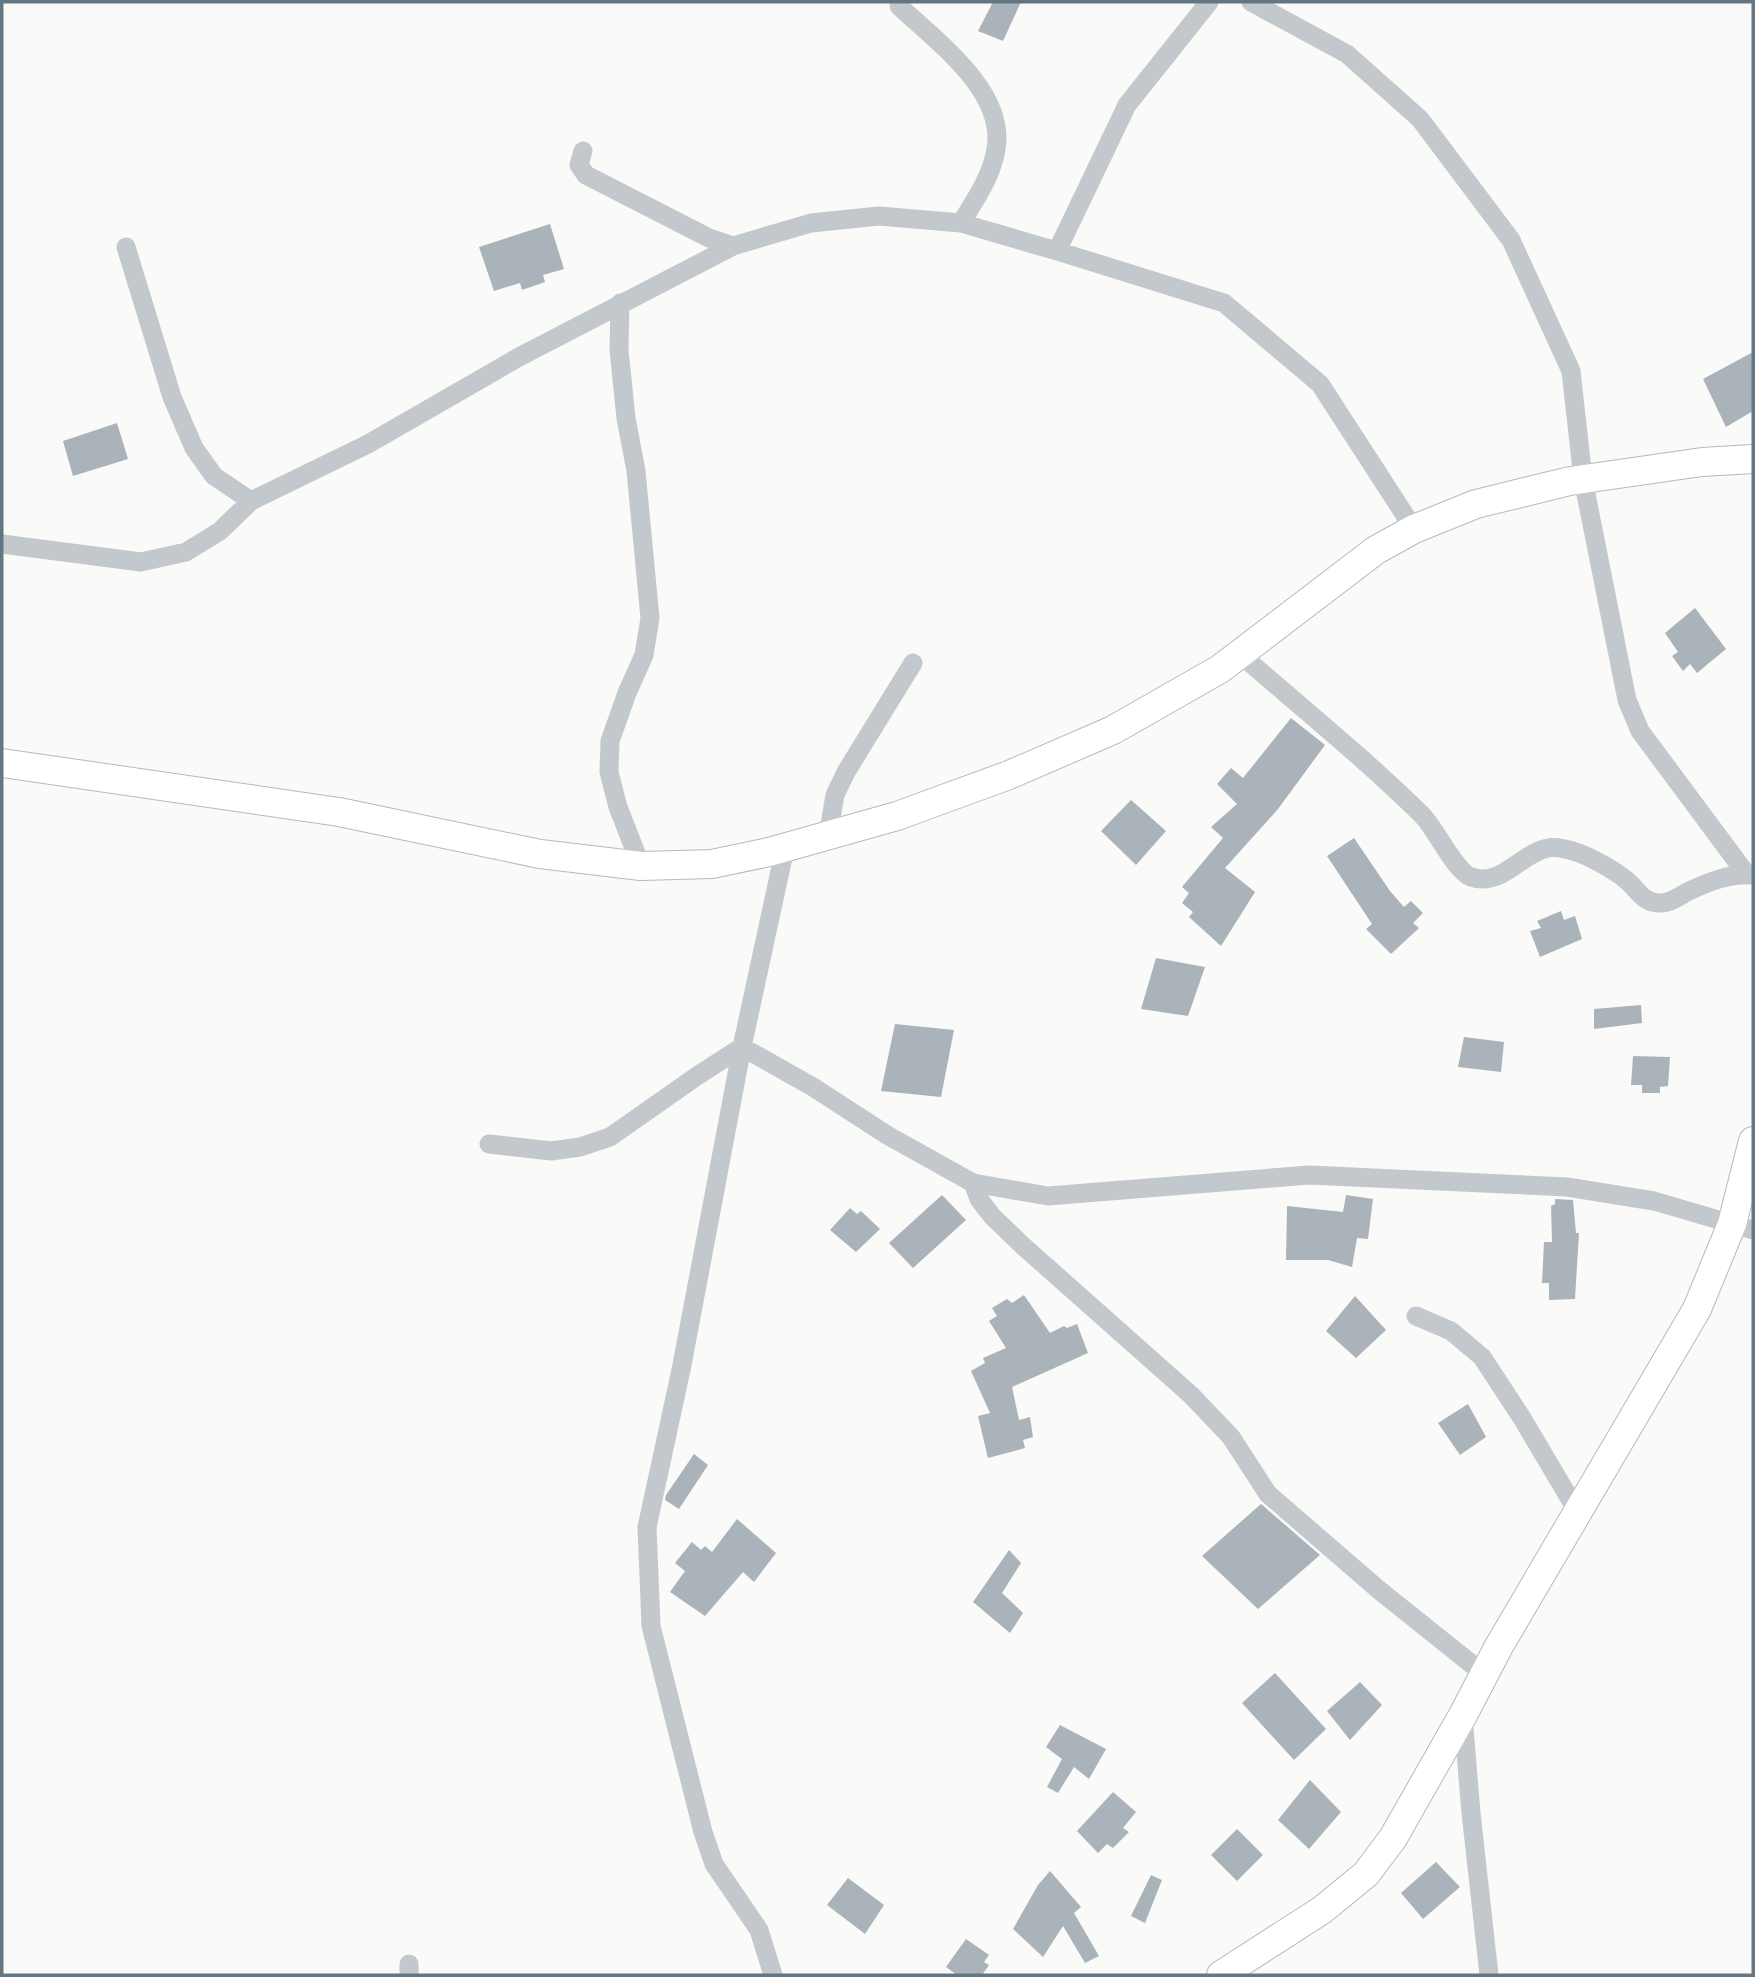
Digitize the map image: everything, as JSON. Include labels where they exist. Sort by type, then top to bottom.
[{"type":"street","points":[[1057,251],[1127,105],[1209,2]]},
{"type":"street","points":[[1251,2],[1347,54],[1420,119],[1511,240],[1571,371],[1583,479],[1627,700],[1640,731],[1750,875]]},
{"type":"street","points":[[899,6],[960,63],[984,95],[996,121],[996,149],[985,183],[961,223]]},
{"type":"street","points":[[583,151],[579,165],[586,175],[709,238],[733,246]]},
{"type":"street","points":[[2,544],[141,562],[186,552],[220,531],[251,501],[368,444],[519,357],[733,246],[811,223],[879,216],[961,223],[1224,303],[1320,384],[1414,529]]},
{"type":"street","points":[[127,247],[172,397],[194,448],[215,476],[251,501]]},
{"type":"street","points":[[620,303],[619,350],[626,418],[636,471],[650,618],[644,655],[610,741],[609,772],[618,807],[641,866]]},
{"type":"street","points":[[2,763],[339,812],[540,853],[641,866],[712,863],[785,848],[897,816],[1009,775],[1113,730],[1220,669],[1376,550],[1414,529],[1476,504],[1583,479],[1753,459]]},
{"type":"street","points":[[1240,654],[1349,746],[1410,803],[1427,820],[1468,876],[1483,880],[1508,871],[1548,848],[1564,849],[1581,854],[1625,878],[1646,900],[1656,904],[1669,902],[1712,881],[1750,875]]},
{"type":"street","points":[[828,836],[835,795],[840,783],[913,663]]},
{"type":"street","points":[[773,1975],[759,1930],[714,1864],[703,1832],[651,1626],[647,1527],[681,1370],[742,1047],[785,848]]},
{"type":"street","points":[[489,1144],[551,1151],[580,1147],[610,1138],[696,1076],[742,1047]]},
{"type":"street","points":[[742,1047],[813,1087],[887,1135],[974,1183],[1048,1196],[1309,1175],[1567,1186],[1654,1201],[1742,1227]]},
{"type":"street","points":[[1221,1975],[1322,1910],[1366,1874],[1393,1838],[1577,1510],[1666,1364],[1742,1227],[1753,1141]]},
{"type":"street","points":[[974,1183],[979,1199],[992,1216],[1191,1395],[1231,1437],[1268,1494],[1379,1590],[1484,1674]]},
{"type":"street","points":[[1416,1316],[1451,1331],[1482,1357],[1577,1510]]},
{"type":"street","points":[[1463,1715],[1489,1975]]},
{"type":"building","points":[[993,2],[1021,2],[1003,41],[978,31]]},
{"type":"building","points":[[550,224],[564,269],[543,275],[545,282],[522,290],[520,283],[494,291],[479,247]]},
{"type":"building","points":[[1753,352],[1753,411],[1726,427],[1703,379]]},
{"type":"building","points":[[117,423],[128,459],[73,476],[63,441]]},
{"type":"building","points":[[1695,608],[1726,649],[1697,673],[1690,664],[1683,671],[1672,656],[1678,652],[1665,633]]},
{"type":"building","points":[[1291,718],[1325,745],[1278,809],[1225,868],[1255,892],[1221,946],[1189,917],[1193,912],[1182,903],[1189,893],[1182,887],[1223,838],[1211,827],[1237,804],[1217,784],[1231,768],[1243,778]]},
{"type":"building","points":[[1131,800],[1166,831],[1136,865],[1101,831]]},
{"type":"building","points":[[1354,838],[1404,907],[1411,901],[1423,913],[1413,923],[1419,928],[1391,954],[1366,929],[1372,924],[1327,856]]},
{"type":"building","points":[[1561,911],[1564,920],[1575,916],[1582,939],[1540,957],[1530,931],[1541,928],[1537,921]]},
{"type":"building","points":[[1156,958],[1205,967],[1188,1016],[1141,1009]]},
{"type":"building","points":[[1641,1005],[1642,1023],[1594,1029],[1594,1009]]},
{"type":"building","points":[[895,1024],[954,1030],[941,1097],[881,1091]]},
{"type":"building","points":[[1464,1037],[1504,1042],[1501,1072],[1458,1067]]},
{"type":"building","points":[[1633,1056],[1670,1057],[1668,1086],[1660,1087],[1660,1093],[1642,1093],[1642,1085],[1631,1085]]},
{"type":"building","points":[[942,1195],[966,1220],[913,1268],[889,1243]]},
{"type":"building","points":[[1346,1195],[1373,1199],[1368,1239],[1357,1238],[1352,1267],[1328,1260],[1286,1260],[1287,1206],[1343,1212]]},
{"type":"building","points":[[1555,1199],[1573,1200],[1576,1233],[1579,1233],[1575,1299],[1549,1300],[1549,1283],[1542,1283],[1544,1242],[1552,1242],[1551,1206],[1555,1204]]},
{"type":"building","points":[[850,1208],[857,1214],[861,1211],[880,1229],[856,1252],[830,1230]]},
{"type":"building","points":[[1024,1295],[1050,1333],[1064,1326],[1067,1328],[1077,1324],[1088,1353],[1012,1387],[1019,1420],[1030,1417],[1033,1437],[1023,1440],[1025,1448],[988,1458],[978,1416],[990,1413],[971,1371],[985,1363],[983,1358],[1006,1348],[989,1321],[997,1316],[992,1308],[1007,1299],[1012,1303]]},
{"type":"building","points":[[1355,1296],[1386,1330],[1356,1358],[1326,1331]]},
{"type":"building","points":[[1468,1404],[1486,1437],[1460,1455],[1438,1423]]},
{"type":"building","points":[[694,1454],[708,1465],[679,1509],[665,1500],[666,1495]]},
{"type":"building","points":[[1261,1504],[1320,1555],[1258,1609],[1202,1556]]},
{"type":"building","points":[[737,1519],[776,1553],[754,1582],[743,1572],[705,1616],[670,1592],[685,1571],[675,1563],[692,1542],[701,1550],[705,1546],[712,1552]]},
{"type":"building","points":[[1009,1550],[1021,1563],[1002,1593],[1023,1613],[1010,1633],[973,1602]]},
{"type":"building","points":[[1275,1673],[1326,1729],[1294,1760],[1242,1703]]},
{"type":"building","points":[[1360,1682],[1382,1705],[1350,1740],[1327,1711]]},
{"type":"building","points":[[1060,1725],[1106,1749],[1089,1779],[1074,1767],[1058,1793],[1047,1787],[1062,1759],[1046,1747]]},
{"type":"building","points":[[1310,1780],[1341,1812],[1309,1849],[1278,1820]]},
{"type":"building","points":[[1113,1792],[1136,1812],[1123,1828],[1129,1832],[1113,1848],[1107,1844],[1098,1853],[1077,1831]]},
{"type":"building","points":[[1237,1829],[1263,1855],[1237,1881],[1211,1855]]},
{"type":"building","points":[[1436,1862],[1460,1887],[1423,1919],[1401,1893]]},
{"type":"building","points":[[1050,1871],[1081,1907],[1074,1913],[1099,1956],[1085,1963],[1063,1926],[1043,1957],[1013,1929],[1038,1885]]},
{"type":"building","points":[[1151,1875],[1162,1880],[1145,1923],[1131,1916]]},
{"type":"building","points":[[848,1878],[884,1905],[865,1934],[827,1905]]},
{"type":"building","points":[[966,1939],[989,1955],[984,1962],[989,1965],[982,1975],[957,1975],[946,1967]]}]
